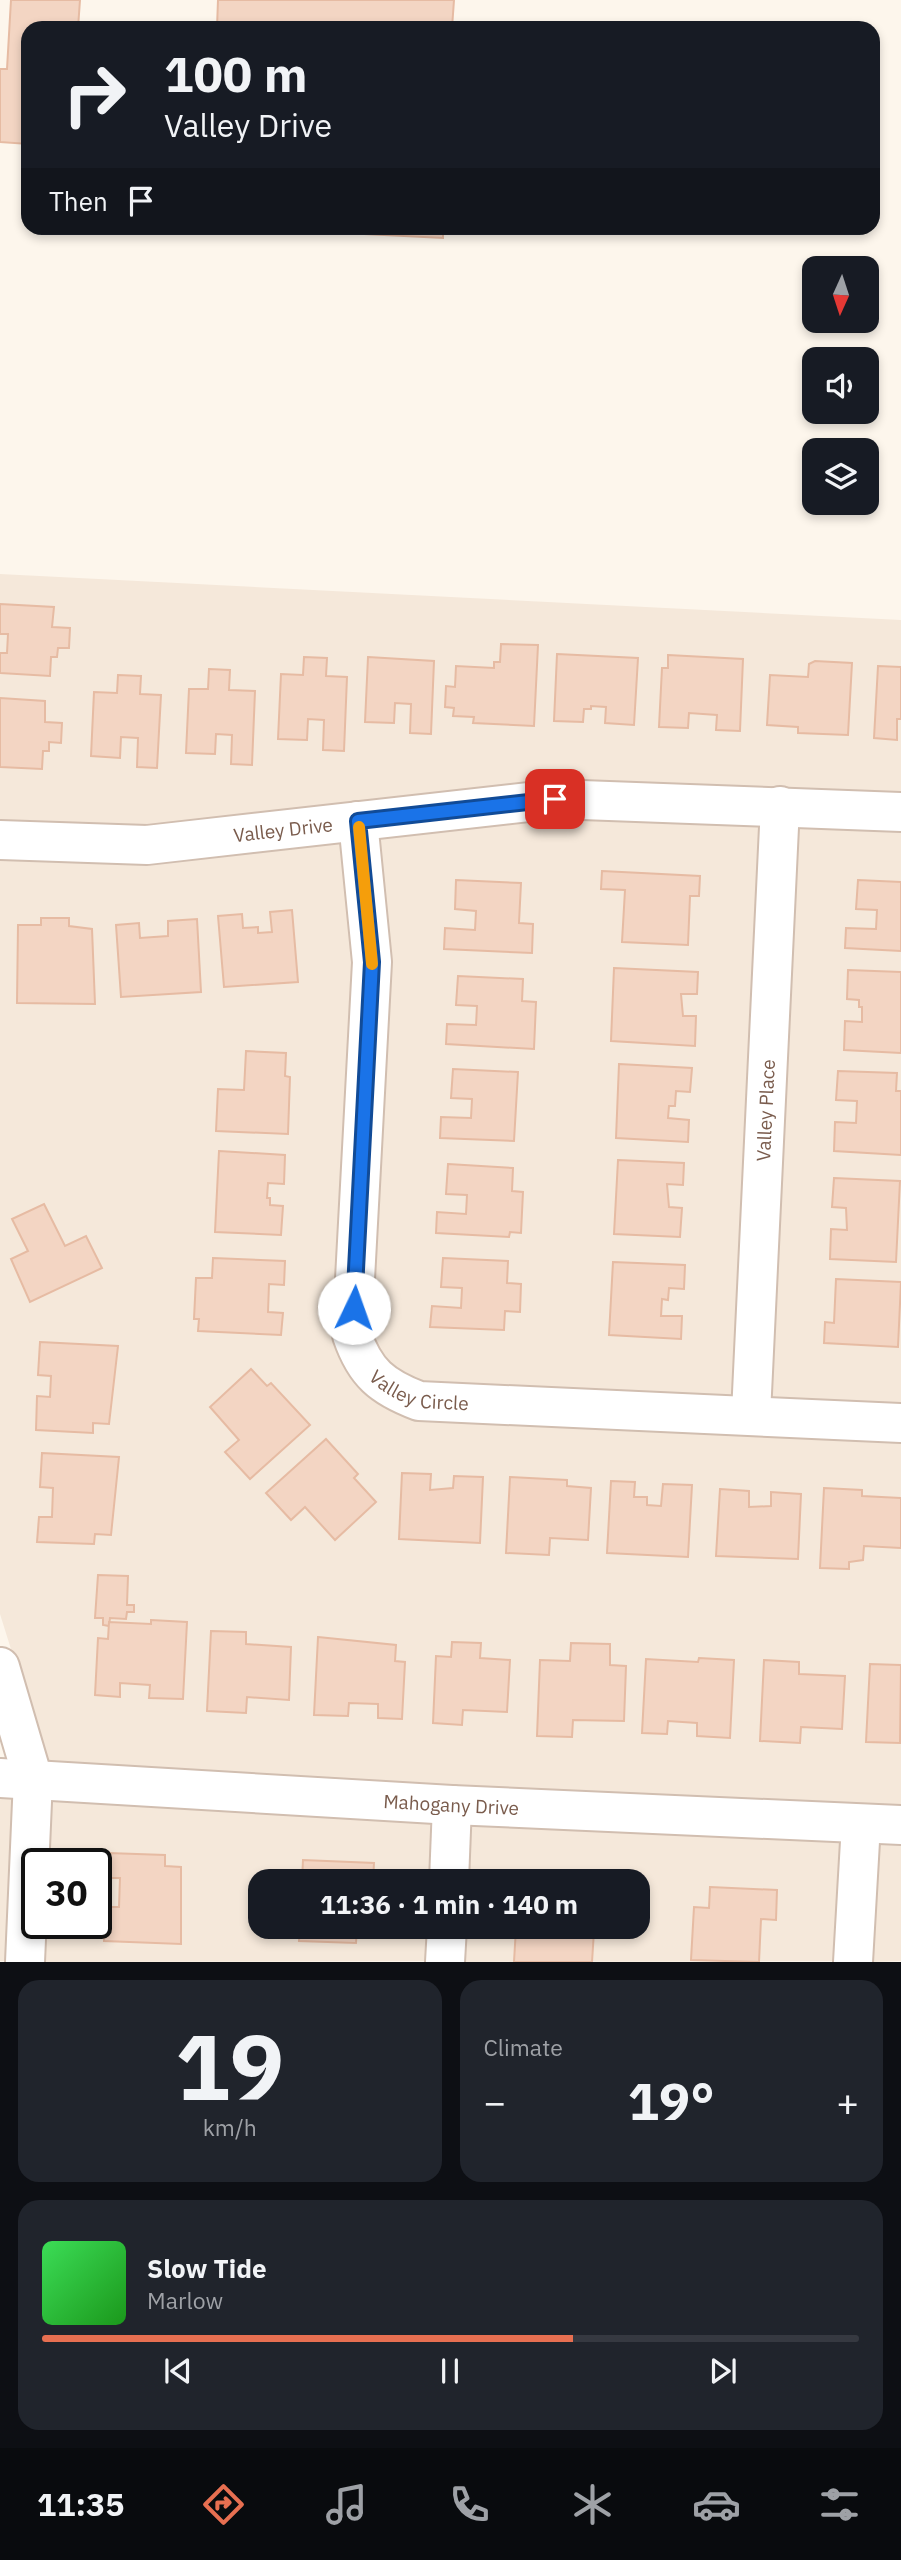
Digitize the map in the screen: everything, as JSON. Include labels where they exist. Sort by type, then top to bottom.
[{"type":"street","name":"Valley Drive","points":[[0,839],[147,845],[555,799],[901,812]]},
{"type":"street","name":"Valley Place","points":[[751,1414],[780,806]]},
{"type":"street","name":"Valley Circle","points":[[358,821],[372,962],[352,1335],[360,1359],[373,1375],[394,1391],[419,1401],[751,1414],[901,1423]]},
{"type":"street","points":[[0,1667],[17,1778],[25,1962]]},
{"type":"street","name":"Mahogany Drive","points":[[17,1778],[453,1805],[901,1825]]},
{"type":"street","points":[[450,1869],[453,1805]]},
{"type":"street","points":[[853,1962],[861,1824]]},
{"type":"street","points":[[445,1962],[446,1939]]},
{"type":"shaded area","points":[[0,574],[901,620],[901,793],[556,781],[147,826],[0,821]]},
{"type":"shaded area","points":[[556,818],[763,824],[735,1395],[422,1382],[402,1375],[384,1361],[369,1332],[377,838]]},
{"type":"shaded area","points":[[796,825],[901,831],[901,1404],[768,1397]]},
{"type":"shaded area","points":[[344,842],[356,963],[364,1391],[385,1407],[418,1420],[901,1442],[901,1806],[453,1786],[46,1761],[0,1614],[0,858]]},
{"type":"shaded area","points":[[0,1796],[16,1797],[8,1961],[0,1961]]},
{"type":"shaded area","points":[[49,1799],[435,1823],[433,1869],[248,1869],[248,1939],[429,1939],[428,1961],[42,1962],[43,1939],[112,1939],[112,1848],[47,1848]]},
{"type":"shaded area","points":[[468,1825],[844,1842],[837,1961],[462,1962],[463,1939],[650,1939],[650,1869],[466,1869]]},
{"type":"shaded area","points":[[877,1843],[901,1844],[901,1961],[870,1962]]},
{"type":"building","points":[[11,0],[80,0],[78,21],[21,21],[21,144],[0,142],[0,69],[7,69]]},
{"type":"building","points":[[218,0],[454,0],[452,21],[217,21]]},
{"type":"building","points":[[383,235],[443,235],[443,238]]},
{"type":"building","points":[[0,604],[54,607],[52,627],[70,628],[69,648],[58,648],[57,657],[51,657],[50,676],[0,673],[0,653],[7,653],[8,634],[0,634]]},
{"type":"building","points":[[501,644],[538,645],[534,726],[473,723],[474,717],[453,716],[454,708],[445,707],[446,686],[455,687],[456,666],[494,668],[494,662],[500,662]]},
{"type":"building","points":[[557,654],[638,658],[634,725],[605,723],[606,707],[591,706],[591,709],[584,709],[583,722],[554,721]]},
{"type":"building","points":[[668,655],[743,659],[740,731],[716,730],[717,715],[689,713],[688,728],[659,727],[662,668],[668,668]]},
{"type":"building","points":[[304,657],[327,658],[326,676],[347,677],[344,751],[323,750],[324,720],[308,719],[307,740],[278,739],[281,674],[303,675]]},
{"type":"building","points":[[368,657],[434,661],[431,734],[410,733],[411,704],[395,703],[394,723],[365,722]]},
{"type":"building","points":[[815,661],[852,663],[848,735],[798,733],[798,727],[767,725],[770,675],[808,677],[809,664]]},
{"type":"building","points":[[878,666],[901,667],[901,719],[897,719],[897,740],[874,738]]},
{"type":"building","points":[[209,669],[230,670],[229,690],[255,691],[252,765],[231,764],[232,735],[216,734],[215,754],[186,753],[189,689],[208,689]]},
{"type":"building","points":[[118,675],[141,676],[140,694],[161,695],[157,768],[137,767],[138,738],[121,737],[120,758],[91,756],[94,692],[117,693]]},
{"type":"building","points":[[0,698],[45,701],[45,722],[62,723],[61,743],[49,742],[49,751],[43,751],[42,769],[0,767]]},
{"type":"building","points":[[602,871],[700,876],[699,896],[690,896],[688,945],[622,942],[625,890],[601,889]]},
{"type":"building","points":[[456,880],[521,883],[519,923],[533,924],[532,953],[444,949],[445,928],[475,930],[476,911],[455,909]]},
{"type":"building","points":[[858,880],[901,882],[901,951],[845,948],[846,928],[876,929],[877,910],[856,909]]},
{"type":"building","points":[[292,910],[298,982],[224,987],[218,916],[242,914],[243,928],[258,927],[258,933],[272,932],[270,912]]},
{"type":"building","points":[[41,918],[69,918],[69,926],[92,929],[95,1004],[17,1003],[18,925],[41,925]]},
{"type":"building","points":[[197,919],[201,992],[121,997],[116,925],[139,923],[140,938],[168,936],[168,921]]},
{"type":"building","points":[[614,968],[698,972],[697,994],[681,994],[683,1016],[696,1016],[695,1046],[611,1041]]},
{"type":"building","points":[[848,970],[901,972],[901,1053],[844,1050],[845,1021],[862,1022],[859,1000],[847,999]]},
{"type":"building","points":[[458,976],[523,979],[522,1001],[536,1002],[534,1049],[446,1044],[447,1024],[476,1025],[477,1006],[456,1005]]},
{"type":"building","points":[[246,1051],[286,1053],[285,1076],[290,1077],[288,1134],[216,1131],[218,1089],[244,1090]]},
{"type":"building","points":[[619,1064],[692,1068],[690,1092],[676,1091],[675,1106],[669,1106],[668,1118],[689,1120],[688,1142],[616,1138]]},
{"type":"building","points":[[453,1069],[518,1072],[514,1141],[440,1138],[441,1117],[471,1118],[472,1099],[451,1098]]},
{"type":"building","points":[[838,1071],[897,1073],[896,1091],[901,1091],[901,1155],[834,1151],[835,1122],[856,1123],[857,1101],[836,1100]]},
{"type":"building","points":[[219,1151],[285,1155],[284,1184],[268,1183],[267,1198],[270,1198],[270,1205],[283,1206],[281,1235],[215,1232]]},
{"type":"building","points":[[618,1160],[684,1163],[683,1185],[667,1184],[669,1207],[682,1208],[680,1237],[614,1234]]},
{"type":"building","points":[[448,1164],[513,1168],[512,1191],[523,1192],[521,1233],[510,1232],[509,1237],[436,1233],[437,1212],[466,1214],[467,1195],[446,1194]]},
{"type":"building","points":[[834,1178],[900,1181],[896,1262],[830,1259],[831,1229],[847,1230],[846,1208],[832,1207]]},
{"type":"building","points":[[44,1204],[65,1246],[86,1236],[102,1268],[30,1302],[11,1259],[28,1251],[12,1219]]},
{"type":"building","points":[[213,1258],[285,1261],[284,1285],[269,1284],[268,1312],[283,1313],[281,1335],[198,1331],[199,1319],[194,1319],[196,1278],[212,1278]]},
{"type":"building","points":[[443,1258],[508,1261],[507,1283],[521,1284],[520,1312],[505,1311],[504,1330],[430,1327],[432,1306],[461,1308],[462,1288],[441,1287]]},
{"type":"building","points":[[613,1262],[685,1265],[684,1289],[669,1288],[668,1300],[662,1299],[661,1316],[682,1316],[681,1339],[609,1335]]},
{"type":"building","points":[[836,1279],[901,1282],[898,1347],[824,1343],[825,1322],[834,1323]]},
{"type":"building","points":[[40,1342],[118,1346],[109,1424],[93,1423],[93,1433],[36,1430],[37,1396],[50,1397],[51,1376],[38,1375]]},
{"type":"building","points":[[251,1369],[267,1386],[271,1383],[310,1425],[250,1479],[225,1452],[239,1440],[210,1407]]},
{"type":"building","points":[[326,1439],[358,1474],[354,1478],[376,1502],[335,1540],[305,1507],[291,1520],[266,1493]]},
{"type":"building","points":[[42,1453],[119,1457],[111,1535],[95,1534],[94,1544],[37,1542],[39,1517],[52,1517],[53,1488],[40,1487]]},
{"type":"building","points":[[402,1473],[431,1474],[430,1490],[453,1488],[454,1476],[483,1477],[480,1543],[399,1539]]},
{"type":"building","points":[[510,1477],[567,1480],[567,1486],[591,1488],[588,1540],[550,1538],[549,1555],[506,1553]]},
{"type":"building","points":[[611,1481],[635,1482],[634,1497],[647,1497],[647,1505],[661,1506],[663,1484],[692,1485],[688,1557],[607,1553]]},
{"type":"building","points":[[824,1488],[862,1490],[862,1496],[901,1498],[901,1548],[864,1546],[863,1560],[849,1562],[849,1569],[820,1568]]},
{"type":"building","points":[[720,1489],[749,1491],[749,1507],[771,1506],[771,1492],[801,1494],[798,1559],[716,1556]]},
{"type":"building","points":[[98,1575],[128,1576],[127,1605],[134,1605],[134,1612],[127,1612],[126,1619],[110,1618],[109,1626],[103,1625],[103,1618],[95,1618]]},
{"type":"building","points":[[151,1620],[187,1622],[183,1699],[149,1698],[150,1685],[120,1683],[120,1697],[95,1695],[98,1638],[108,1639],[109,1622],[151,1624]]},
{"type":"building","points":[[211,1631],[246,1632],[246,1644],[291,1647],[289,1700],[247,1697],[246,1713],[207,1711]]},
{"type":"building","points":[[318,1637],[396,1645],[395,1661],[405,1662],[402,1719],[378,1718],[378,1704],[349,1703],[348,1716],[314,1715]]},
{"type":"building","points":[[452,1642],[481,1643],[480,1658],[510,1660],[507,1712],[463,1710],[462,1725],[433,1723],[436,1656],[451,1657]]},
{"type":"building","points":[[571,1643],[610,1644],[610,1665],[626,1666],[624,1721],[573,1720],[572,1737],[537,1736],[540,1660],[570,1661]]},
{"type":"building","points":[[699,1658],[734,1660],[730,1738],[697,1736],[697,1723],[668,1721],[667,1734],[642,1733],[646,1659],[698,1662]]},
{"type":"building","points":[[764,1660],[799,1662],[799,1674],[845,1676],[842,1729],[801,1727],[800,1743],[760,1741]]},
{"type":"building","points":[[870,1664],[901,1665],[900,1743],[866,1742]]},
{"type":"building","points":[[112,1853],[165,1855],[165,1866],[181,1867],[181,1944],[104,1941],[112,1939],[112,1907],[119,1907],[120,1878],[112,1878]]},
{"type":"building","points":[[303,1860],[374,1863],[374,1869],[303,1869]]},
{"type":"building","points":[[710,1887],[777,1890],[776,1920],[761,1919],[759,1962],[691,1960],[694,1907],[709,1908]]},
{"type":"building","points":[[299,1939],[356,1939],[356,1943]]},
{"type":"building","points":[[515,1939],[593,1939],[592,1962],[514,1962]]},
{"type":"slow traffic","points":[[359,827],[372,964]]},
{"type":"route","points":[[354,1308],[372,962],[358,821],[555,799]]}]
